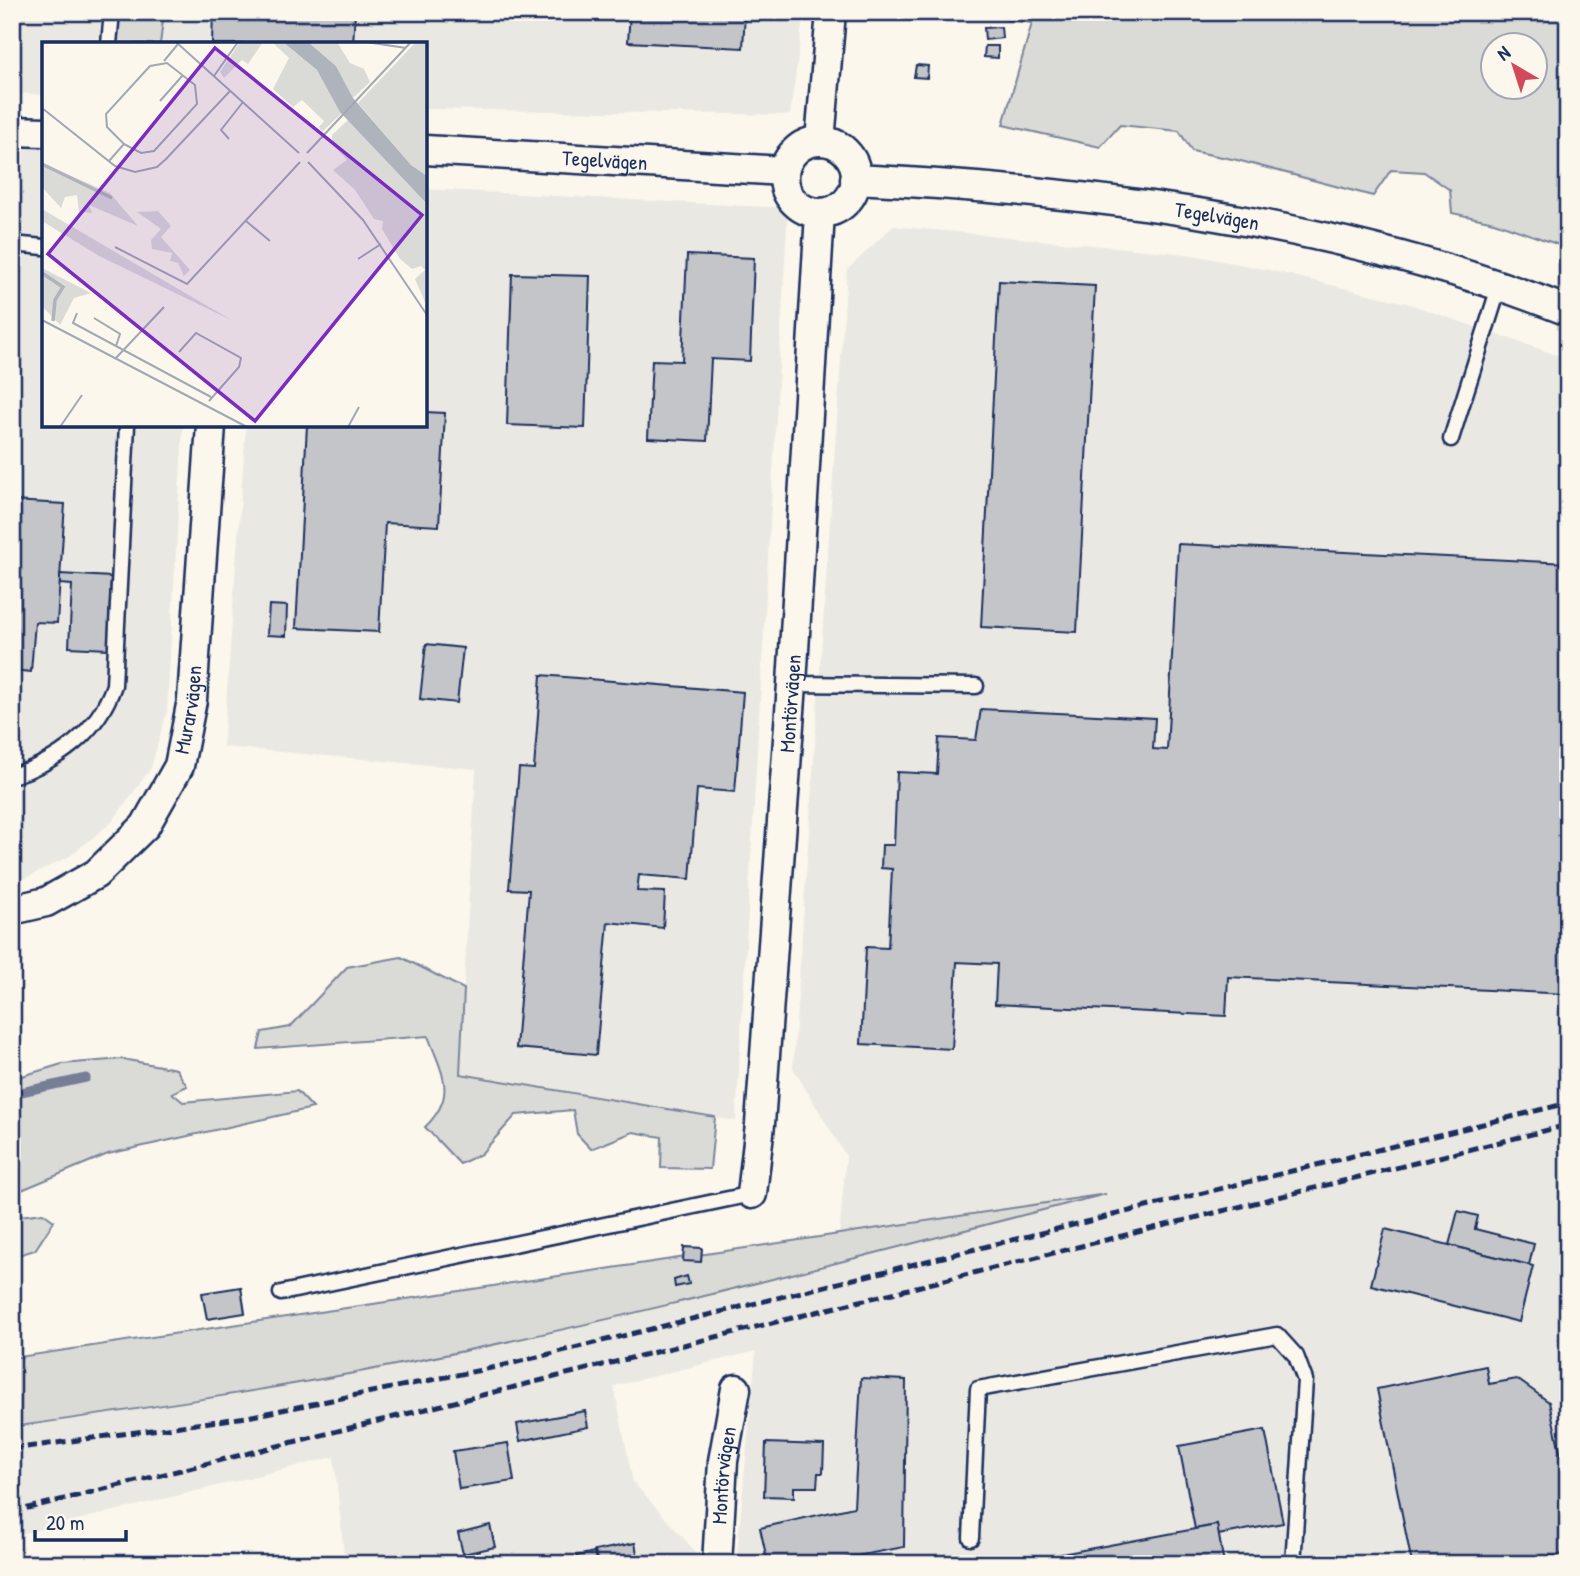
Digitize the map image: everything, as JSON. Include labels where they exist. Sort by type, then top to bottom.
[{"type":"street","points":[[820,141],[831,12]]},
{"type":"street","points":[[13,132],[42,132]]},
{"type":"street","points":[[820,141],[843,149],[851,159],[855,179],[852,195],[844,205],[820,213],[808,211],[789,195],[784,171],[796,150],[820,141]]},
{"type":"street","name":"Tegelvägen","points":[[427,150],[784,171]]},
{"type":"street","name":"Tegelvägen","points":[[855,179],[989,186],[1194,212],[1330,240],[1500,284],[1568,311]]},
{"type":"street","name":"Montörvägen","points":[[752,1194],[760,1124],[792,684],[820,213]]},
{"type":"street","name":"Murarvägen","points":[[12,910],[46,902],[96,874],[145,826],[179,766],[192,700],[211,427]]},
{"type":"street","name":"Montörvägen","points":[[717,1564],[723,1461],[736,1389]]},
{"type":"lane","points":[[109,42],[112,12]]},
{"type":"lane","points":[[12,170],[13,132]]},
{"type":"lane","points":[[12,244],[42,247]]},
{"type":"lane","points":[[1451,439],[1500,284]]},
{"type":"lane","points":[[12,776],[52,760],[77,741],[107,707],[114,685],[127,427]]},
{"type":"lane","points":[[792,684],[976,685]]},
{"type":"lane","points":[[281,1293],[752,1194]]},
{"type":"lane","points":[[971,1538],[978,1389],[1277,1335],[1296,1356],[1306,1380],[1293,1564]]},
{"type":"shaded area","points":[[12,12],[104,12],[100,42],[42,42],[42,95],[12,93]]},
{"type":"shaded area","points":[[118,12],[164,12],[160,42],[116,42]]},
{"type":"shaded area","points":[[164,12],[804,12],[790,115],[427,109],[427,42],[160,42]]},
{"type":"shaded area","points":[[949,12],[1568,12],[1568,248],[1494,222],[1452,213],[1450,190],[1424,172],[1391,170],[1373,196],[1237,160],[1192,151],[1179,131],[1120,125],[1100,147],[1003,125],[1032,23]]},
{"type":"shaded area","points":[[12,145],[42,147],[42,427],[183,427],[167,711],[151,768],[112,822],[70,856],[24,879],[12,881]]},
{"type":"shaded area","points":[[427,189],[788,208],[736,1121],[459,1074],[476,769],[223,747],[246,427],[427,427]]},
{"type":"shaded area","points":[[893,226],[1187,254],[1269,270],[1406,303],[1568,359],[1568,1564],[736,1564],[756,1351],[614,1386],[633,1482],[693,1549],[697,1564],[345,1564],[334,1457],[12,1536],[12,1427],[244,1394],[391,1366],[837,1261],[846,1156],[793,1068],[847,270]]},
{"type":"shaded area","points":[[401,957],[464,989],[460,1074],[715,1117],[710,1169],[661,1168],[662,1137],[633,1132],[591,1149],[577,1134],[573,1110],[516,1115],[481,1154],[460,1164],[425,1127],[441,1105],[444,1094],[442,1073],[428,1036],[258,1049],[262,1032],[290,1027],[347,967]]},
{"type":"shaded area","points":[[122,1059],[176,1069],[187,1086],[172,1093],[183,1102],[297,1091],[313,1108],[108,1154],[12,1194],[12,1079],[62,1064]]},
{"type":"shaded area","points":[[1106,1194],[749,1285],[480,1348],[249,1392],[12,1427],[12,1358]]},
{"type":"shaded area","points":[[43,1213],[54,1221],[35,1250],[12,1257],[12,1217]]},
{"type":"building","points":[[213,12],[355,12],[353,42],[212,42]]},
{"type":"building","points":[[630,12],[745,12],[743,48],[628,42]]},
{"type":"building","points":[[1001,27],[1002,38],[985,40],[984,28]]},
{"type":"building","points":[[985,46],[998,46],[998,58],[984,57]]},
{"type":"building","points":[[916,65],[928,66],[927,78],[914,77]]},
{"type":"building","points":[[687,255],[754,258],[750,361],[711,359],[707,441],[648,438],[652,360],[682,361]]},
{"type":"building","points":[[512,274],[590,276],[585,428],[507,425]]},
{"type":"building","points":[[999,281],[1095,286],[1077,632],[981,627]]},
{"type":"building","points":[[427,412],[445,413],[439,526],[385,523],[379,632],[296,628],[307,427],[427,427]]},
{"type":"building","points":[[12,501],[65,504],[57,623],[35,622],[31,672],[12,670]]},
{"type":"building","points":[[1178,544],[1568,563],[1568,994],[1228,977],[1226,1016],[995,1004],[997,964],[957,962],[952,1049],[861,1044],[866,947],[888,948],[892,869],[881,868],[882,845],[894,845],[897,772],[937,774],[939,738],[976,740],[981,709],[1155,718],[1153,749],[1167,750]]},
{"type":"building","points":[[60,574],[111,577],[108,649],[69,647],[72,585],[60,584]]},
{"type":"building","points":[[269,605],[287,606],[286,636],[267,635]]},
{"type":"building","points":[[426,644],[463,648],[457,703],[420,699]]},
{"type":"building","points":[[541,675],[743,692],[735,792],[697,789],[690,879],[639,875],[637,891],[665,892],[663,928],[608,922],[596,1055],[516,1048],[529,890],[509,889],[519,768],[534,769]]},
{"type":"building","points":[[1458,1211],[1478,1216],[1475,1229],[1534,1244],[1529,1265],[1449,1245]]},
{"type":"building","points":[[1385,1229],[1533,1266],[1519,1322],[1371,1285]]},
{"type":"building","points":[[684,1247],[702,1248],[701,1262],[683,1261]]},
{"type":"building","points":[[687,1276],[689,1284],[675,1287],[674,1280]]},
{"type":"building","points":[[241,1287],[245,1313],[207,1319],[202,1293]]},
{"type":"building","points":[[1486,1366],[1489,1384],[1517,1379],[1549,1402],[1568,1487],[1568,1553],[1519,1564],[1412,1564],[1377,1389]]},
{"type":"building","points":[[861,1378],[906,1380],[904,1547],[815,1564],[768,1564],[760,1528],[854,1507]]},
{"type":"building","points":[[585,1411],[588,1427],[520,1441],[517,1424]]},
{"type":"building","points":[[1265,1430],[1283,1523],[1218,1535],[1217,1525],[1195,1529],[1179,1446]]},
{"type":"building","points":[[508,1443],[514,1481],[459,1489],[453,1451]]},
{"type":"building","points":[[766,1443],[824,1445],[823,1473],[818,1473],[817,1487],[794,1487],[794,1497],[764,1496]]},
{"type":"building","points":[[490,1525],[495,1547],[463,1554],[458,1533]]},
{"type":"building","points":[[1217,1525],[1224,1564],[1008,1564],[1195,1529]]},
{"type":"building","points":[[635,1543],[639,1564],[598,1564],[595,1551]]},
{"type":"building","points":[[594,1552],[597,1564],[578,1564],[577,1556]]},
{"type":"waterway","points":[[12,1094],[86,1078]]},
{"type":"railway","points":[[12,1449],[247,1417],[501,1366],[1568,1103]]},
{"type":"railway","points":[[12,1512],[1568,1125]]}]
